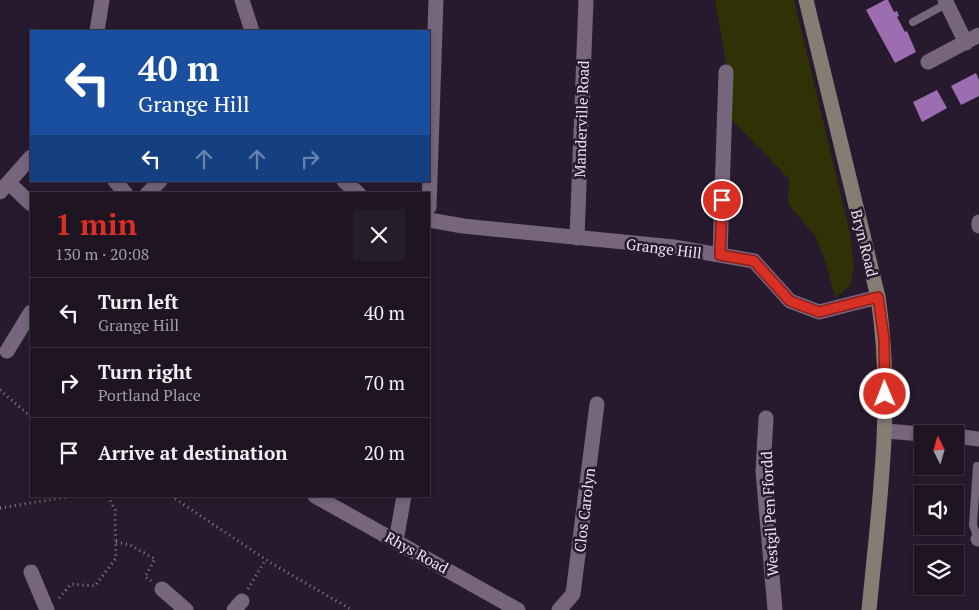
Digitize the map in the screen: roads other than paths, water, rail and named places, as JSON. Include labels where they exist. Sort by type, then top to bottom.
[{"type":"street","points":[[97,30],[102,0]]},
{"type":"street","points":[[242,0],[252,30]]},
{"type":"street","points":[[430,177],[436,0]]},
{"type":"street","name":"Manderville Road","points":[[577,238],[586,0]]},
{"type":"street","name":"Bryn Road","points":[[806,0],[878,297],[884,339],[886,431],[869,610]]},
{"type":"street","points":[[928,62],[972,39],[945,2]]},
{"type":"street","points":[[720,255],[726,72]]},
{"type":"street","points":[[30,158],[5,187],[30,203]]},
{"type":"street","points":[[116,182],[124,192]]},
{"type":"street","points":[[149,192],[159,182]]},
{"type":"street","points":[[345,182],[358,192]]},
{"type":"street","name":"Grange Hill","points":[[430,220],[463,226],[674,248],[754,261],[790,301],[819,312],[878,297]]},
{"type":"street","points":[[7,351],[30,314]]},
{"type":"street","name":"Clos Carolyn","points":[[559,610],[573,594],[597,404]]},
{"type":"street","name":"Westgil Pen Ffordd","points":[[766,418],[763,471],[775,610]]},
{"type":"street","points":[[886,431],[914,433]]},
{"type":"street","points":[[964,437],[979,439]]},
{"type":"street","name":"Rhys Road","points":[[317,497],[518,610]]},
{"type":"street","points":[[396,541],[404,497]]},
{"type":"street","points":[[30,572],[51,607]]},
{"type":"street","points":[[162,589],[186,610]]},
{"type":"lane","points":[[913,22],[945,2]]},
{"type":"lane","points":[[977,466],[973,525],[979,539]]}]
